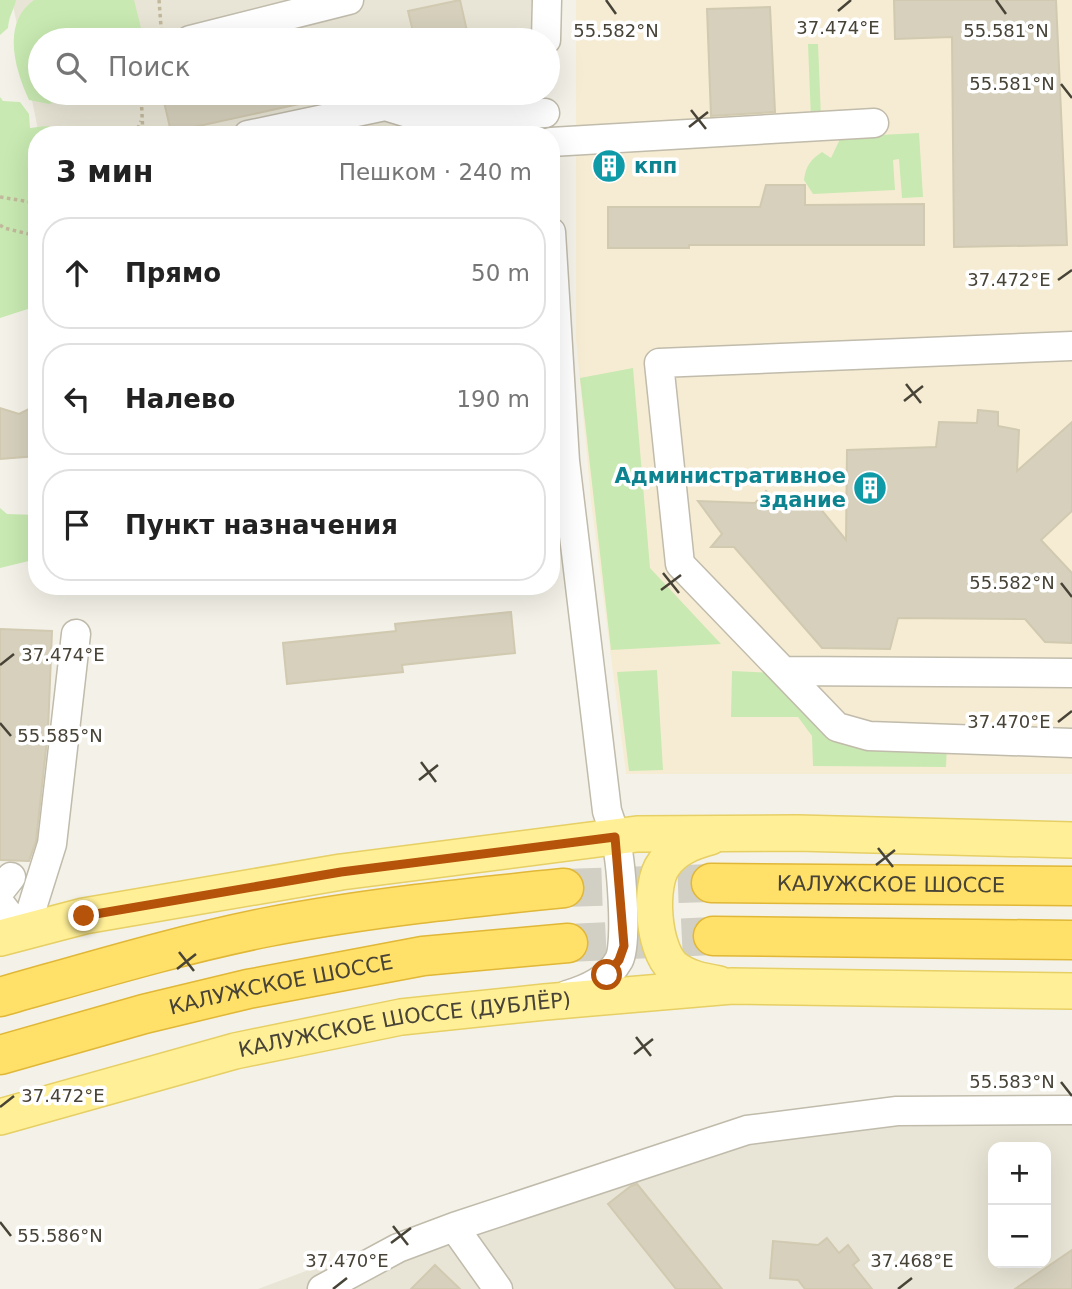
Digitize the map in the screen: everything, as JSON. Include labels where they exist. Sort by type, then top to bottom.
[{"type":"highway","name":"КАЛУЖСКОЕ ШОССЕ","points":[[711,883],[1072,886]]},
{"type":"highway","points":[[0,997],[133,959],[268,927],[423,902],[564,888]]},
{"type":"highway","points":[[713,936],[1072,940]]},
{"type":"highway","name":"КАЛУЖСКОЕ ШОССЕ","points":[[0,1055],[144,1014],[248,989],[423,956],[568,943]]},
{"type":"main road","points":[[7,910],[84,916],[341,872],[637,834],[797,833],[1072,840]]},
{"type":"main road","points":[[719,834],[675,850],[662,866],[655,890],[655,908],[660,948],[675,969],[693,979],[732,986]]},
{"type":"main road","name":"КАЛУЖСКОЕ ШОССЕ (ДУБЛЁР)","points":[[0,1116],[235,1051],[401,1017],[732,986],[1072,991]]},
{"type":"street","points":[[238,28],[349,0]]},
{"type":"street","points":[[546,28],[547,0]]},
{"type":"street","points":[[291,126],[385,106],[428,119],[545,113]]},
{"type":"street","points":[[560,141],[874,123]]},
{"type":"street","points":[[1072,346],[660,363],[680,564],[837,727],[869,736],[1072,743]]},
{"type":"street","points":[[545,1002],[588,989],[607,975],[619,960],[624,946],[615,837],[607,811],[565,461],[560,379]]},
{"type":"street","points":[[7,910],[30,914],[51,844],[76,634]]},
{"type":"street","points":[[785,671],[1072,673]]},
{"type":"street","points":[[322,1289],[398,1248],[454,1227],[747,1130],[897,1111],[1072,1110]]},
{"type":"street","points":[[454,1227],[498,1289]]},
{"type":"path","points":[[159,0],[161,28]]},
{"type":"path","points":[[141,105],[142,126]]},
{"type":"path","points":[[139,126],[142,119]]},
{"type":"path","points":[[0,197],[28,202]]},
{"type":"path","points":[[0,225],[28,234]]},
{"type":"shaded area","points":[[12,0],[532,0],[531,28],[28,28],[28,80]]},
{"type":"shaded area","points":[[576,0],[1072,0],[1072,774],[626,774],[591,502],[576,339]]},
{"type":"shaded area","points":[[33,105],[530,105],[530,126],[37,126]]},
{"type":"shaded area","points":[[522,122],[522,126],[415,126]]},
{"type":"shaded area","points":[[1072,1100],[1072,1289],[258,1289],[351,1254],[687,1138]]},
{"type":"green space","points":[[0,0],[16,0],[8,28],[0,35]]},
{"type":"green space","points":[[34,0],[134,0],[141,28],[28,28],[28,98],[19,75],[14,47],[17,21]]},
{"type":"green space","points":[[808,44],[818,44],[821,118],[811,119]]},
{"type":"green space","points":[[0,97],[3,101],[20,102],[29,114],[30,126],[28,309],[0,318]]},
{"type":"green space","points":[[919,133],[923,197],[902,198],[899,159],[893,160],[895,190],[813,194],[804,180],[807,167],[812,161],[822,152],[831,158],[841,137]]},
{"type":"green space","points":[[633,368],[650,568],[721,644],[611,650],[580,378]]},
{"type":"green space","points":[[0,508],[7,514],[28,515],[28,561],[0,568]]},
{"type":"green space","points":[[657,670],[663,770],[629,771],[617,672]]},
{"type":"green space","points":[[732,671],[774,673],[832,732],[947,744],[946,767],[813,766],[812,736],[798,717],[731,717]]},
{"type":"building","points":[[460,0],[466,28],[412,28],[408,11]]},
{"type":"building","points":[[894,0],[1056,0],[1067,245],[954,247],[952,37],[895,39]]},
{"type":"building","points":[[770,7],[775,112],[711,116],[707,9]]},
{"type":"building","points":[[165,105],[295,105],[198,126],[170,126]]},
{"type":"building","name":"кпп","points":[[598,156],[620,157],[622,176],[597,178]]},
{"type":"building","points":[[766,185],[805,185],[805,205],[924,204],[924,245],[689,245],[689,248],[608,248],[608,207],[760,207]]},
{"type":"building","points":[[0,408],[19,414],[28,410],[28,457],[0,459]]},
{"type":"building","points":[[978,410],[998,412],[998,426],[1019,430],[1017,471],[1072,422],[1072,511],[1041,540],[1072,573],[1072,643],[1045,642],[1025,619],[898,618],[890,649],[822,648],[734,547],[711,547],[722,534],[698,501],[755,503],[766,491],[780,504],[815,502],[846,540],[847,450],[936,447],[939,422],[977,423]]},
{"type":"building","points":[[511,612],[515,653],[402,665],[403,672],[287,684],[283,643],[396,631],[395,624]]},
{"type":"building","points":[[0,629],[52,631],[48,731],[36,841],[29,861],[0,860]]},
{"type":"building","points":[[637,1184],[722,1289],[676,1289],[608,1204]]},
{"type":"building","points":[[827,1238],[839,1253],[848,1245],[859,1260],[853,1265],[872,1289],[805,1289],[798,1280],[770,1278],[773,1241],[818,1245]]},
{"type":"building","points":[[1072,1250],[1072,1289],[1015,1289],[1046,1268],[1051,1268],[1051,1264]]},
{"type":"building","points":[[435,1265],[460,1289],[411,1289]]},
{"type":"tunnel","points":[[564,888],[711,883]]},
{"type":"tunnel","points":[[568,943],[713,936]]},
{"type":"place","name":"кпп","points":[[609,166]]},
{"type":"place","name":"Административное здание","points":[[870,488]]},
{"type":"route","points":[[84,916],[341,872],[615,837],[624,946],[619,960],[607,975]]}]
